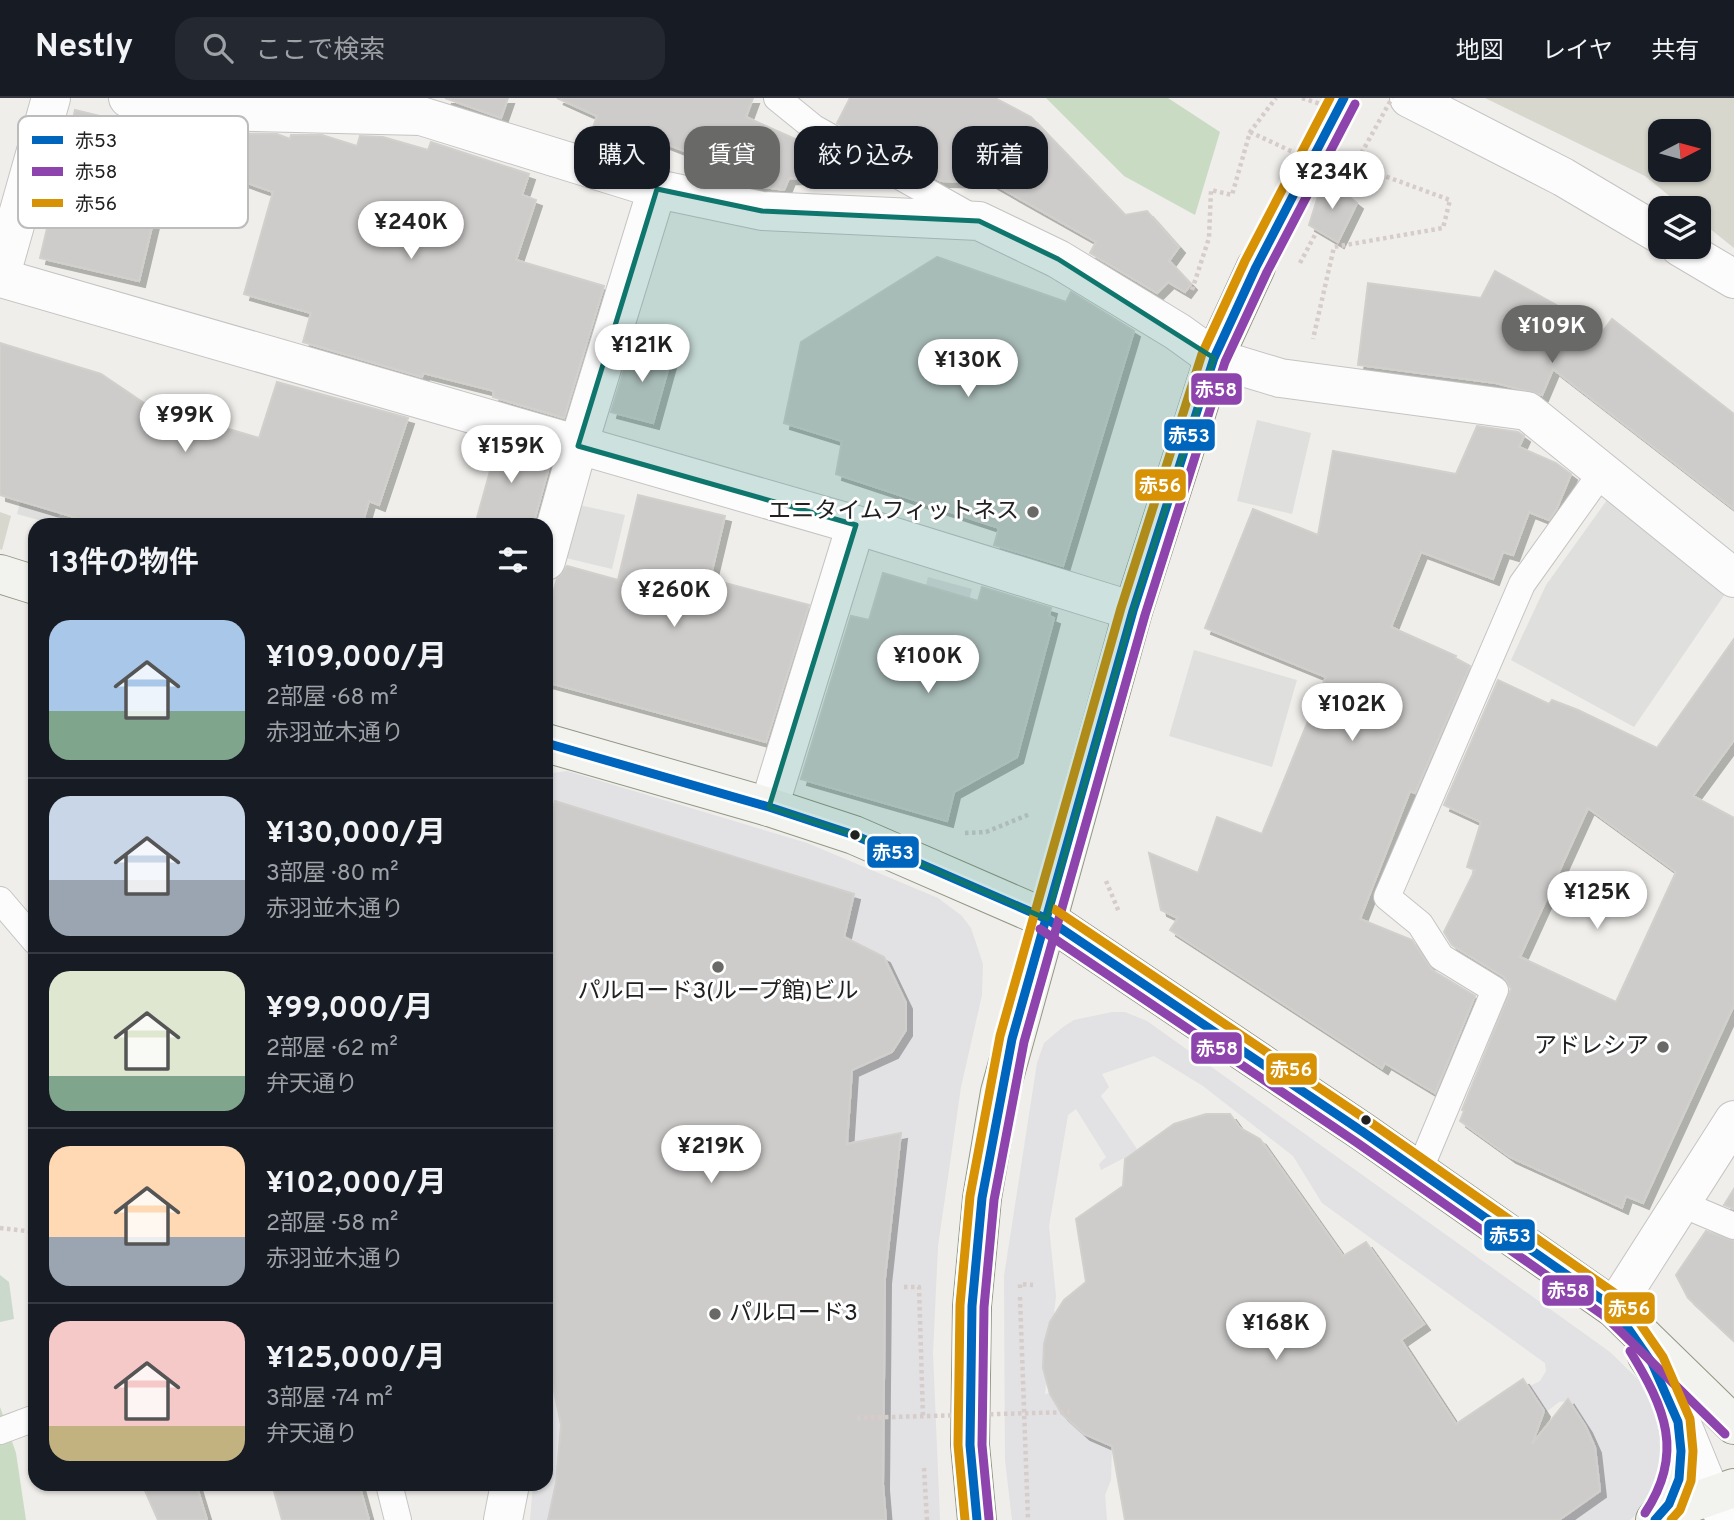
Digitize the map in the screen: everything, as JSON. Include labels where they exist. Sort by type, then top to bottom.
[{"type":"street","points":[[46,116],[51,98]]},
{"type":"street","points":[[128,98],[174,110],[421,116],[574,163]]},
{"type":"street","points":[[1409,98],[1563,177],[1648,227]]},
{"type":"street","points":[[553,536],[657,189],[762,211],[979,221],[1058,259],[1178,332],[1214,358],[1280,378],[1527,411],[1734,578]]},
{"type":"street","points":[[18,217],[1,278],[856,525],[1133,611]]},
{"type":"street","points":[[1700,259],[1734,279]]},
{"type":"street","points":[[977,1520],[970,1445],[970,1362],[982,1198],[1012,1039],[1133,611],[1214,358],[1256,267]]},
{"type":"street","points":[[769,807],[856,525]]},
{"type":"street","points":[[0,575],[28,583]]},
{"type":"street","points":[[553,745],[769,807],[854,835],[1047,919],[1419,1171],[1614,1308],[1734,1425]]},
{"type":"street","points":[[1614,1308],[1734,1120]]},
{"type":"street","points":[[1614,1308],[1652,1363],[1724,1501],[1682,1506],[1661,1520]]},
{"type":"street","points":[[1656,1520],[1669,1504],[1674,1491],[1681,1451],[1678,1422],[1666,1390]]},
{"type":"street","points":[[503,1520],[509,1491]]},
{"type":"lane","points":[[777,98],[814,128],[979,221]]},
{"type":"lane","points":[[1419,1171],[1495,990],[1441,957],[1420,924],[1387,897],[1522,584],[1602,472]]},
{"type":"lane","points":[[0,900],[28,933]]},
{"type":"lane","points":[[1682,1204],[1734,1226]]},
{"type":"lane","points":[[0,1431],[28,1421]]},
{"type":"lane","points":[[391,1491],[398,1520]]},
{"type":"path","points":[[1195,283],[1209,239],[1211,190],[1232,195],[1250,132],[1276,98]]},
{"type":"path","points":[[1302,98],[1351,114],[1359,98]]},
{"type":"path","points":[[1341,190],[1392,98]]},
{"type":"path","points":[[1250,132],[1334,172],[1360,167],[1450,200],[1443,228],[1334,247],[1312,340]]},
{"type":"path","points":[[956,834],[986,832],[1023,820],[1038,809]]},
{"type":"path","points":[[0,1228],[28,1231]]},
{"type":"path","points":[[1028,1520],[1020,1284],[1033,1285]]},
{"type":"path","points":[[904,1287],[919,1287],[923,1425]]},
{"type":"path","points":[[857,1418],[1070,1412]]},
{"type":"path","points":[[924,1458],[927,1520]]},
{"type":"highlighted area","points":[[657,189],[762,211],[979,221],[1058,259],[1214,358],[1133,611],[1047,919],[854,835],[769,807],[856,525],[578,446]]},
{"type":"shaded area","points":[[1485,98],[1734,98],[1734,248],[1711,230],[1711,196],[1669,196],[1652,182],[1712,182],[1712,119],[1648,119],[1648,178]]},
{"type":"shaded area","points":[[1257,420],[1311,433],[1292,514],[1237,501]]},
{"type":"shaded area","points":[[33,457],[72,468],[58,518],[31,518],[17,514]]},
{"type":"shaded area","points":[[1607,500],[1725,594],[1634,727],[1511,660],[1546,585]]},
{"type":"shaded area","points":[[579,505],[625,515],[612,569],[566,558]]},
{"type":"shaded area","points":[[0,512],[11,516],[2,550],[0,549]]},
{"type":"shaded area","points":[[928,577],[972,589],[958,641],[915,630]]},
{"type":"shaded area","points":[[1194,650],[1297,680],[1272,767],[1169,736]]},
{"type":"shaded area","points":[[567,771],[807,843],[938,898],[962,916],[971,928],[983,964],[982,995],[961,1087],[938,1246],[933,1353],[940,1520],[886,1520],[883,1484],[885,1278],[901,1134],[847,1144],[836,1069],[870,1062],[892,1052],[906,1030],[906,1003],[884,957],[845,937],[854,894],[555,801],[553,808],[553,773]]},
{"type":"shaded area","points":[[1125,1012],[1147,1021],[1610,1352],[1650,1391],[1660,1415],[1666,1458],[1647,1505],[1630,1520],[1559,1520],[1600,1491],[1595,1447],[1574,1409],[1568,1401],[1559,1402],[1545,1413],[1528,1387],[1540,1381],[1546,1371],[1545,1363],[1322,1203],[1293,1156],[1203,1086],[1154,1056],[1102,1074],[1109,1087],[1101,1096],[1137,1149],[1126,1157],[1101,1170],[1099,1164],[1106,1157],[1076,1109],[1068,1115],[1049,1226],[1056,1296],[1045,1394],[1050,1393],[1062,1414],[1084,1434],[1112,1446],[1111,1480],[1105,1495],[1107,1520],[1012,1520],[1005,1460],[1004,1276],[1037,1063],[1044,1043],[1063,1027],[1074,1020]]},
{"type":"shaded area","points":[[553,1386],[561,1425],[556,1483],[548,1520],[530,1520],[532,1491],[553,1491]]},
{"type":"green space","points":[[1046,98],[1168,98],[1220,132],[1195,215],[1124,176]]},
{"type":"green space","points":[[0,1275],[9,1282],[14,1319],[0,1322]]},
{"type":"green space","points":[[0,1407],[16,1453],[26,1520],[0,1520]]},
{"type":"building","points":[[445,98],[508,98],[501,118]]},
{"type":"building","points":[[557,98],[753,98],[746,117],[766,126],[684,126],[684,151],[670,145],[670,126],[593,126],[597,116]]},
{"type":"building","points":[[850,98],[995,98],[1031,117],[1040,126],[952,126],[952,181],[938,179],[938,126],[842,126],[837,123]]},
{"type":"building","points":[[75,110],[100,116],[74,116]]},
{"type":"building","points":[[780,132],[794,138],[794,178],[789,178],[784,190],[777,189],[780,189]]},
{"type":"building","points":[[248,134],[277,134],[290,139],[291,135],[322,135],[357,146],[360,136],[383,137],[428,150],[431,142],[529,174],[522,195],[536,200],[516,260],[604,286],[564,418],[493,397],[494,391],[423,373],[422,377],[303,342],[311,313],[244,294],[273,192],[248,183]]},
{"type":"building","points":[[1048,135],[1125,215],[1147,211],[1179,247],[1169,261],[1191,284],[1185,292],[1168,282],[1157,293],[1090,253],[1096,242],[1002,189],[1048,189]]},
{"type":"building","points":[[1324,177],[1357,203],[1338,242],[1309,225]]},
{"type":"building","points":[[47,228],[152,228],[139,281],[40,258]]},
{"type":"building","points":[[937,257],[1066,302],[1071,292],[1134,331],[1063,566],[994,545],[999,528],[836,474],[842,441],[784,423],[801,342]]},
{"type":"building","points":[[1495,271],[1603,331],[1612,319],[1734,414],[1734,509],[1553,369],[1542,395],[1496,383],[1358,365],[1368,283],[1481,298]]},
{"type":"building","points":[[0,343],[101,374],[147,405],[259,438],[277,382],[408,418],[379,505],[369,501],[364,518],[77,518],[0,495]]},
{"type":"building","points":[[632,344],[672,355],[653,423],[611,412]]},
{"type":"building","points":[[1477,426],[1518,432],[1524,436],[1519,447],[1556,463],[1571,474],[1549,520],[1529,512],[1513,555],[1503,552],[1493,579],[1421,552],[1391,627],[1456,656],[1455,658],[1470,666],[1415,793],[1410,791],[1360,919],[1412,940],[1432,970],[1475,996],[1435,1093],[1385,1063],[1382,1068],[1170,930],[1178,918],[1161,910],[1149,853],[1198,873],[1217,817],[1262,834],[1326,677],[1205,628],[1253,509],[1318,535],[1333,451],[1456,474]]},
{"type":"building","points":[[481,439],[551,460],[535,518],[477,518],[492,464],[476,460]]},
{"type":"building","points":[[638,495],[725,516],[710,579],[809,605],[766,742],[553,684],[553,593],[557,579],[567,566],[618,580]]},
{"type":"building","points":[[883,573],[978,601],[982,587],[1051,608],[1049,616],[1054,618],[1017,757],[954,792],[947,821],[801,779],[851,616],[869,620]]},
{"type":"building","points":[[1734,639],[1734,740],[1693,796],[1734,818],[1734,1005],[1643,1203],[1626,1196],[1622,1208],[1510,1157],[1460,1121],[1511,989],[1504,977],[1452,945],[1444,932],[1475,870],[1467,867],[1481,822],[1444,805],[1498,680],[1549,704],[1552,700],[1578,710],[1657,748]],"holes":[[[1588,808],[1676,872],[1616,1002],[1520,957]]]},
{"type":"building","points":[[555,801],[854,894],[844,937],[884,957],[906,1003],[906,1030],[892,1052],[852,1070],[847,1144],[901,1133],[885,1278],[883,1484],[886,1520],[548,1520],[556,1483],[561,1425],[553,1386]]},
{"type":"building","points":[[1206,1114],[1230,1114],[1240,1128],[1260,1139],[1343,1256],[1366,1242],[1424,1324],[1401,1340],[1456,1424],[1523,1379],[1544,1411],[1532,1444],[1568,1399],[1595,1447],[1600,1491],[1559,1520],[1125,1520],[1112,1446],[1084,1434],[1062,1414],[1050,1394],[1043,1368],[1044,1344],[1050,1322],[1064,1300],[1086,1282],[1076,1219],[1123,1186],[1125,1159],[1174,1124]]},
{"type":"building","points":[[1734,1189],[1734,1209],[1724,1205]]},
{"type":"building","points":[[1706,1231],[1734,1241],[1734,1341],[1688,1298],[1676,1275]]},
{"type":"building","points":[[145,1491],[198,1491],[207,1520],[158,1520]]},
{"type":"building","points":[[274,1491],[361,1491],[369,1520],[282,1520]]},
{"type":"tunnel","points":[[1256,267],[1344,98]]},
{"type":"transit line","name":"赤56","points":[[965,1520],[958,1445],[960,1305],[970,1196],[1000,1036],[1121,608],[1202,354],[1245,261],[1330,98]]},
{"type":"transit line","name":"赤53","points":[[977,1520],[970,1445],[972,1306],[982,1198],[1012,1039],[1133,611],[1214,358],[1256,267],[1344,98]]},
{"type":"transit line","name":"赤58","points":[[989,1519],[982,1445],[984,1307],[994,1200],[1024,1042],[1145,615],[1225,362],[1267,272],[1355,104]]},
{"type":"transit line","name":"赤53","points":[[553,745],[769,807],[854,835],[1047,919],[1363,1132],[1614,1308],[1652,1363],[1678,1422],[1681,1451],[1679,1479],[1669,1504],[1655,1520]]},
{"type":"transit line","name":"赤56","points":[[1054,909],[1370,1122],[1623,1299],[1663,1357],[1690,1419],[1693,1451],[1691,1481],[1680,1510],[1671,1520]]},
{"type":"transit line","name":"赤58","points":[[1040,929],[1356,1142],[1606,1317],[1725,1434]]},
{"type":"transit line","name":"赤58","points":[[1630,1351],[1653,1392],[1666,1431],[1664,1470],[1645,1513]]},
{"type":"place","name":"エニタイムフィットネス","points":[[1033,512]]},
{"type":"place","name":"パルロード3(ループ館)ビル","points":[[718,967]]},
{"type":"place","name":"アドレシア","points":[[1663,1047]]},
{"type":"place","name":"パルロード3","points":[[715,1314]]}]
